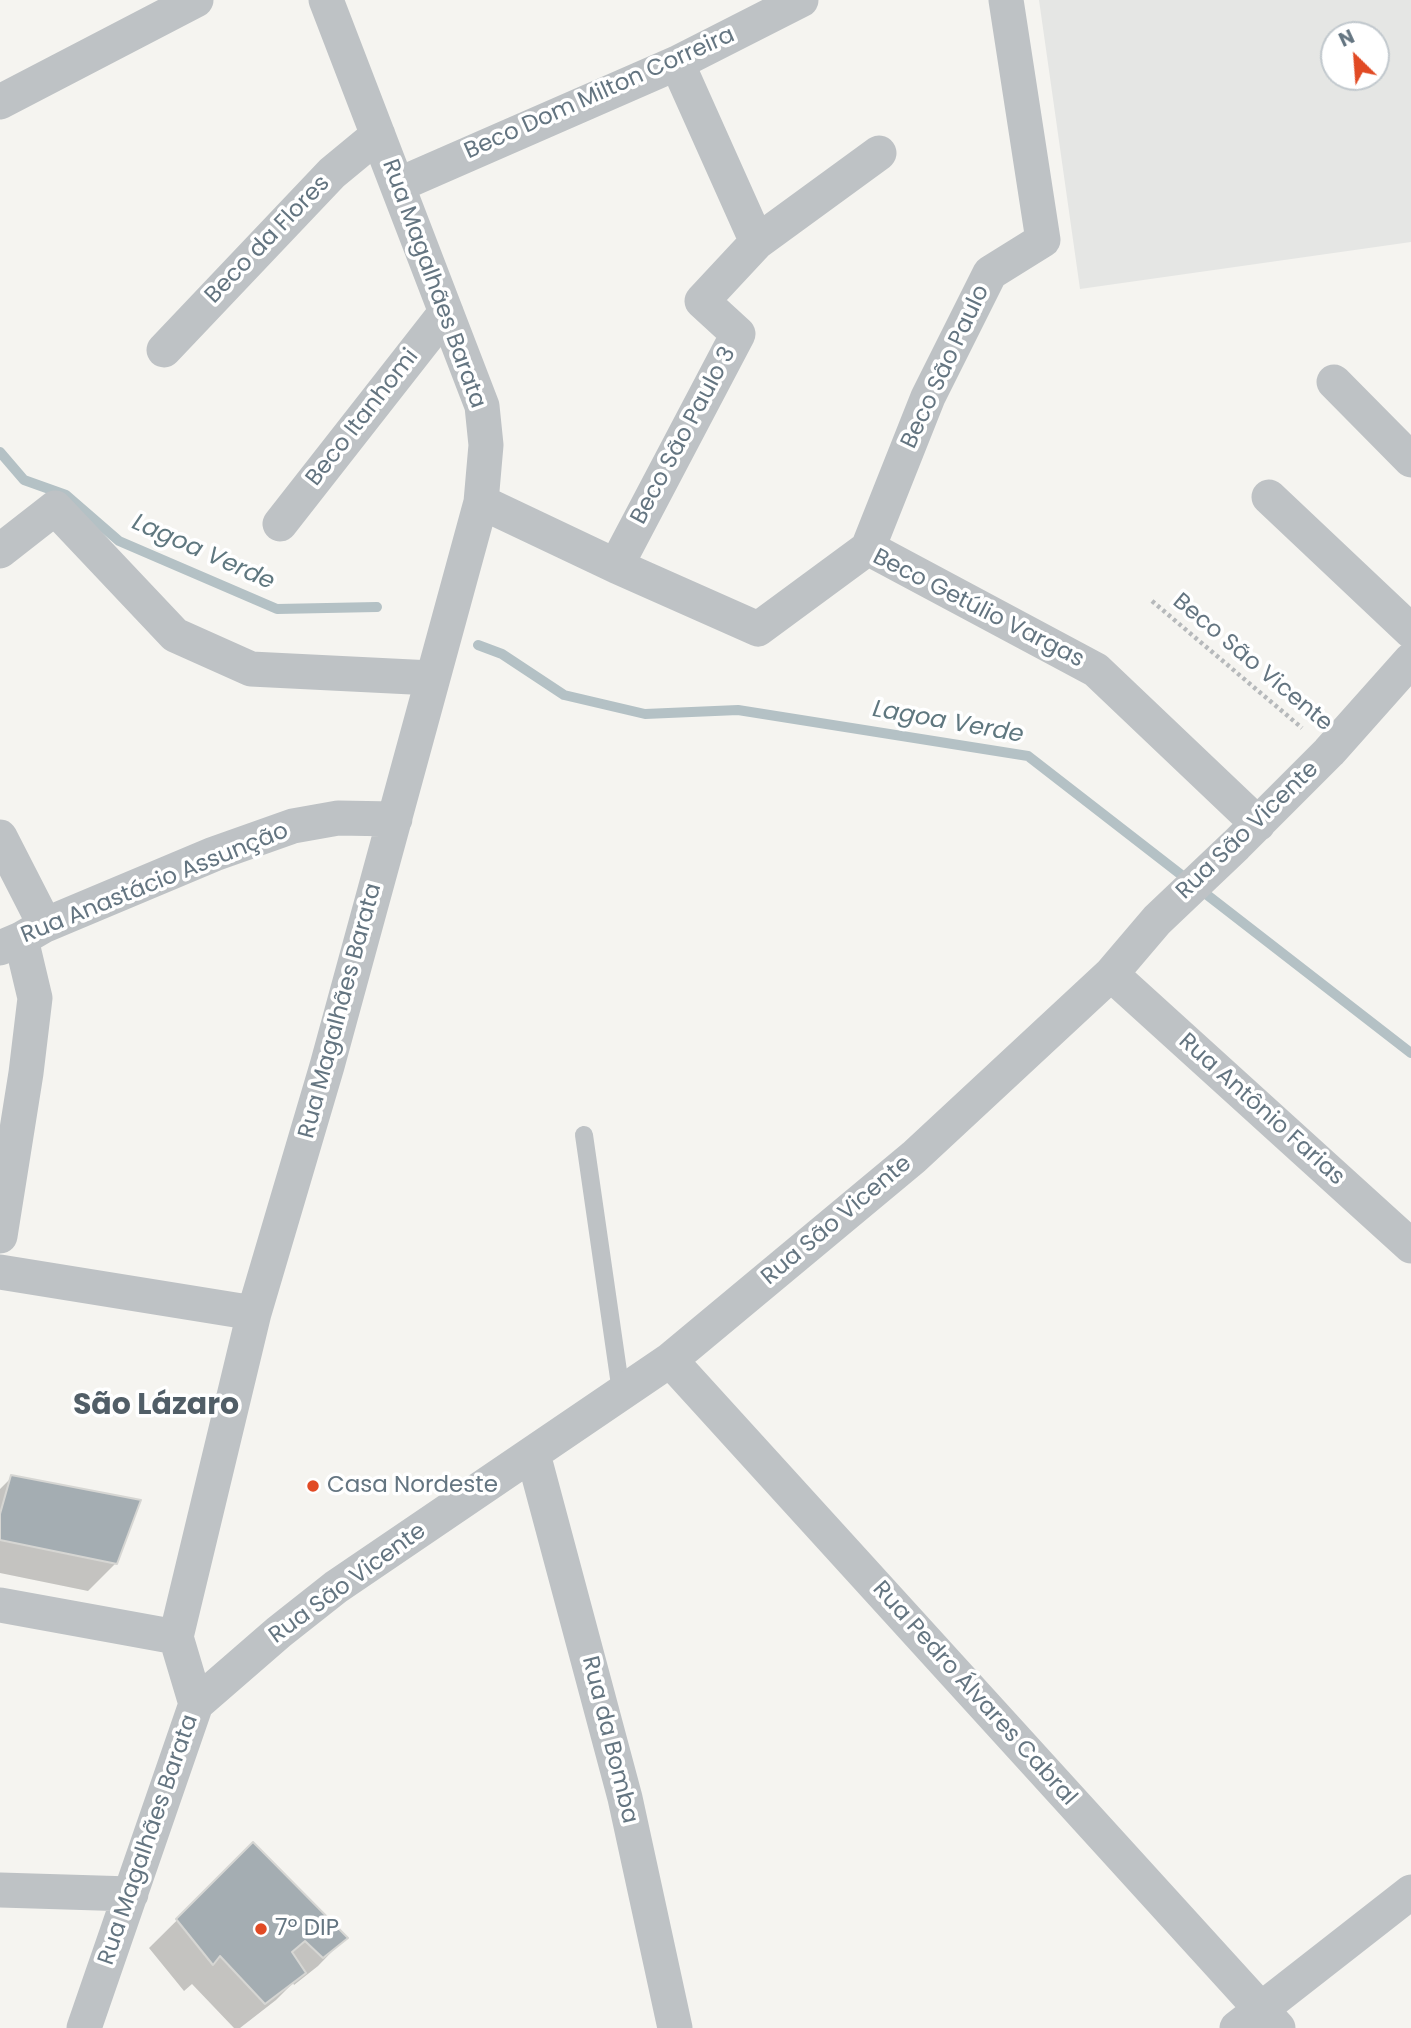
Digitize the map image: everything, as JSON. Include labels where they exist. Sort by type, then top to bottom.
[{"type":"street","points":[[0,102],[197,0]]},
{"type":"street","name":"Rua Magalhães Barata","points":[[84,2028],[195,1704],[176,1637],[254,1313],[327,1066],[481,502],[486,445],[482,406],[326,0]]},
{"type":"street","name":"Beco Dom Milton Correira","points":[[398,185],[677,63],[802,0]]},
{"type":"street","name":"Beco São Paulo","points":[[868,548],[928,397],[990,273],[1043,240],[1006,0]]},
{"type":"street","points":[[677,63],[757,242],[879,153]]},
{"type":"street","name":"Beco da Flores","points":[[163,350],[332,173],[378,135]]},
{"type":"street","name":"Beco São Paulo 3","points":[[617,566],[737,334],[702,301],[757,242]]},
{"type":"street","name":"Beco Itanhomi","points":[[279,524],[446,312]]},
{"type":"street","points":[[1334,382],[1411,460]]},
{"type":"street","points":[[1269,497],[1411,631]]},
{"type":"street","name":"Beco Getúlio Vargas","points":[[481,502],[758,629],[868,548],[1096,670],[1258,824]]},
{"type":"street","points":[[0,551],[55,508],[175,635],[251,669],[432,678]]},
{"type":"street","name":"Rua São Vicente","points":[[195,1704],[279,1632],[337,1587],[670,1360],[914,1157],[1111,974],[1157,920],[1329,752],[1411,660]]},
{"type":"street","name":"Rua Anastácio Assunção","points":[[22,937],[214,854],[293,826],[338,818],[394,819]]},
{"type":"street","points":[[0,837],[35,998],[0,1236]]},
{"type":"street","name":"Rua Antônio Farias","points":[[1111,974],[1408,1238]]},
{"type":"street","points":[[0,1272],[254,1313]]},
{"type":"street","name":"Rua Pedro Álvares Cabral","points":[[670,1360],[1259,2021]]},
{"type":"street","name":"Rua da Bomba","points":[[533,1454],[625,1798],[675,2028]]},
{"type":"street","points":[[0,1605],[176,1637]]},
{"type":"street","points":[[0,1890],[131,1894]]},
{"type":"street","points":[[1259,2021],[1411,1892]]},
{"type":"lane","points":[[584,1135],[621,1392]]},
{"type":"path","name":"Beco São Vicente","points":[[1152,601],[1329,752]]},
{"type":"shaded area","points":[[1039,0],[1411,0],[1411,242],[1080,289]]},
{"type":"building","points":[[11,1475],[141,1500],[117,1564],[0,1540],[0,1514]]},
{"type":"building","name":"7º DIP","points":[[253,1842],[348,1938],[323,1958],[305,1941],[292,1952],[306,1973],[265,2004],[220,1956],[213,1965],[176,1919]]},
{"type":"waterway","name":"Lagoa Verde","points":[[0,452],[24,480],[66,495],[119,541],[277,609],[377,607]]},
{"type":"waterway","name":"Lagoa Verde","points":[[478,645],[502,654],[564,695],[645,714],[738,710],[1028,756],[1411,1053]]},
{"type":"place","name":"Casa Nordeste","points":[[313,1486]]},
{"type":"place","name":"7º DIP","points":[[261,1929]]},
{"type":"district","name":"São Lázaro","points":[[156,1406]]}]
